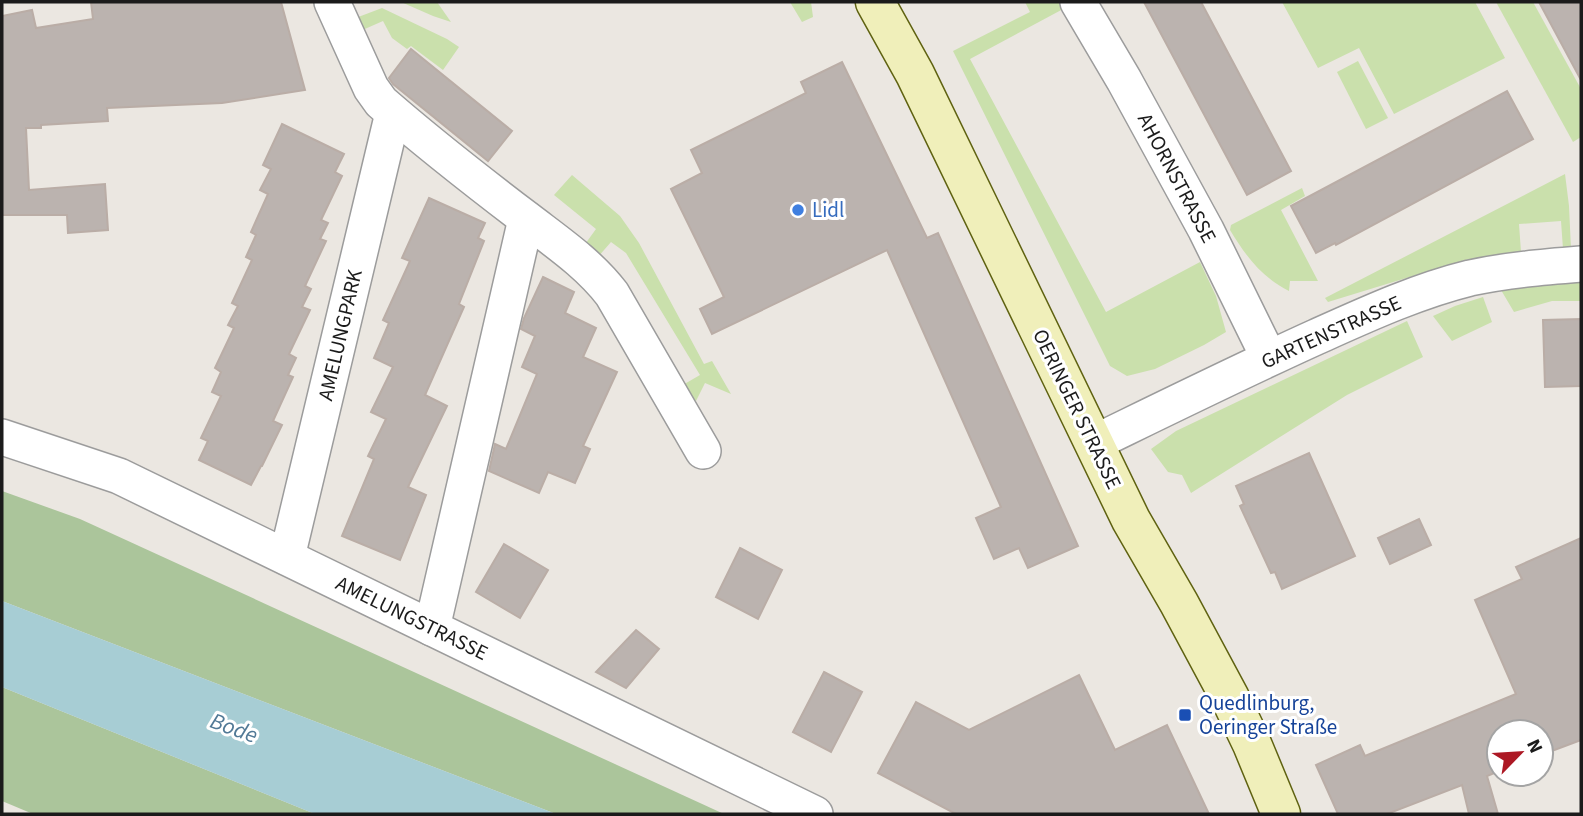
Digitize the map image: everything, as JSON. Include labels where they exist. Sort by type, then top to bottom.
[{"type":"main road","name":"OERINGER STRASSE","points":[[875,2],[915,74],[1131,520],[1230,698],[1281,814]]},
{"type":"street","points":[[332,2],[371,88],[381,102],[582,261],[612,294],[703,451]]},
{"type":"street","name":"AHORNSTRASSE","points":[[1078,2],[1206,230],[1269,358]]},
{"type":"street","name":"AMELUNGPARK","points":[[287,557],[393,113]]},
{"type":"street","points":[[432,628],[526,219]]},
{"type":"street","name":"GARTENSTRASSE","points":[[1094,443],[1269,358],[1374,311],[1469,279],[1516,270],[1581,264]]},
{"type":"street","name":"AMELUNGSTRASSE","points":[[2,437],[119,476],[815,814]]},
{"type":"green space","points":[[401,2],[437,2],[451,22],[433,16]]},
{"type":"green space","points":[[790,2],[811,2],[813,17],[802,22]]},
{"type":"green space","points":[[1025,2],[1061,2],[1065,8],[970,59],[1106,312],[1200,262],[1216,296],[1226,332],[1155,369],[1127,376],[1110,366],[953,51],[1030,12]]},
{"type":"green space","points":[[1282,2],[1475,2],[1505,58],[1394,114],[1359,48],[1318,68]]},
{"type":"green space","points":[[1496,2],[1533,2],[1581,89],[1581,137],[1573,142]]},
{"type":"green space","points":[[382,8],[459,47],[443,70],[411,46],[407,49],[392,38],[383,21],[358,32],[353,19]]},
{"type":"green space","points":[[1358,61],[1388,118],[1366,129],[1337,72]]},
{"type":"green space","points":[[1565,174],[1571,249],[1563,249],[1561,221],[1519,224],[1521,252],[1465,260],[1328,302],[1325,298]]},
{"type":"green space","points":[[572,175],[620,216],[639,243],[704,364],[712,361],[731,394],[705,383],[696,401],[681,386],[700,375],[626,253],[611,242],[597,258],[583,247],[596,229],[554,195]]},
{"type":"green space","points":[[1302,188],[1305,196],[1281,210],[1318,281],[1290,281],[1289,291],[1255,265],[1230,230],[1231,225]]},
{"type":"green space","points":[[1581,279],[1581,301],[1552,301],[1514,312],[1501,290]]},
{"type":"green space","points":[[1483,297],[1492,322],[1452,341],[1433,316]]},
{"type":"green space","points":[[1407,321],[1423,357],[1347,395],[1191,493],[1182,475],[1168,472],[1151,449],[1176,431]]},
{"type":"green space","points":[[2,491],[80,519],[724,814],[556,814],[2,601]]},
{"type":"green space","points":[[2,687],[315,814],[33,814],[2,801]]},
{"type":"water","name":"Bode","points":[[2,601],[556,814],[315,814],[2,687]]},
{"type":"building","points":[[91,2],[281,2],[305,90],[222,103],[107,108],[108,121],[26,128],[29,190],[105,184],[108,230],[68,233],[67,215],[2,215],[2,16],[32,10],[36,28],[93,19]]},
{"type":"building","points":[[1144,2],[1201,2],[1291,171],[1247,195]]},
{"type":"building","points":[[1539,2],[1581,2],[1581,80]]},
{"type":"building","points":[[411,49],[512,131],[488,161],[393,84],[389,78]]},
{"type":"building","name":"Lidl","points":[[842,62],[927,238],[938,233],[1078,546],[1028,568],[1019,548],[994,559],[976,518],[1001,507],[887,250],[712,334],[700,309],[724,297],[671,189],[702,173],[691,150],[806,93],[801,82]]},
{"type":"building","points":[[1507,91],[1533,139],[1336,245],[1335,243],[1316,253],[1291,206]]},
{"type":"building","points":[[282,124],[344,154],[335,172],[342,176],[321,220],[328,223],[320,239],[326,241],[305,286],[311,289],[302,307],[310,310],[289,354],[296,358],[288,375],[293,377],[273,421],[282,425],[251,485],[199,460],[208,441],[201,438],[221,396],[212,392],[221,372],[215,368],[234,328],[228,325],[238,306],[232,303],[252,260],[246,257],[256,235],[251,232],[268,194],[260,190],[271,169],[263,165]]},
{"type":"building","points":[[429,198],[485,223],[478,238],[484,241],[459,304],[464,307],[425,395],[447,406],[408,487],[426,495],[400,560],[342,536],[374,459],[368,456],[386,419],[371,412],[393,367],[374,358],[389,323],[383,320],[410,261],[402,258]]},
{"type":"building","points":[[543,277],[574,292],[565,313],[596,328],[583,357],[617,372],[583,446],[590,449],[575,483],[548,472],[539,493],[489,471],[495,444],[506,449],[537,374],[522,367],[535,336],[521,329]]},
{"type":"building","points":[[1581,319],[1581,386],[1545,387],[1543,320]]},
{"type":"building","points":[[1309,453],[1355,556],[1282,589],[1275,572],[1271,573],[1240,506],[1244,504],[1236,486]]},
{"type":"building","points":[[1419,519],[1431,545],[1390,564],[1378,538]]},
{"type":"building","points":[[1581,538],[1581,740],[1555,750],[1555,718],[1485,718],[1485,788],[1490,788],[1498,814],[1469,814],[1462,785],[1387,814],[1338,814],[1316,765],[1360,745],[1365,756],[1516,694],[1475,600],[1522,579],[1516,567]]},
{"type":"building","points":[[504,544],[548,570],[520,618],[476,592]]},
{"type":"building","points":[[740,548],[782,570],[758,619],[716,597]]},
{"type":"building","points":[[636,630],[659,649],[626,688],[596,672]]},
{"type":"building","points":[[824,672],[862,692],[831,752],[793,732]]},
{"type":"building","points":[[1079,675],[1115,750],[1167,725],[1209,814],[956,814],[878,773],[916,702],[969,730]]},
{"type":"place","name":"Lidl","points":[[798,210]]},
{"type":"place","name":"Quedlinburg, Oeringer Straße","points":[[1185,715]]}]
